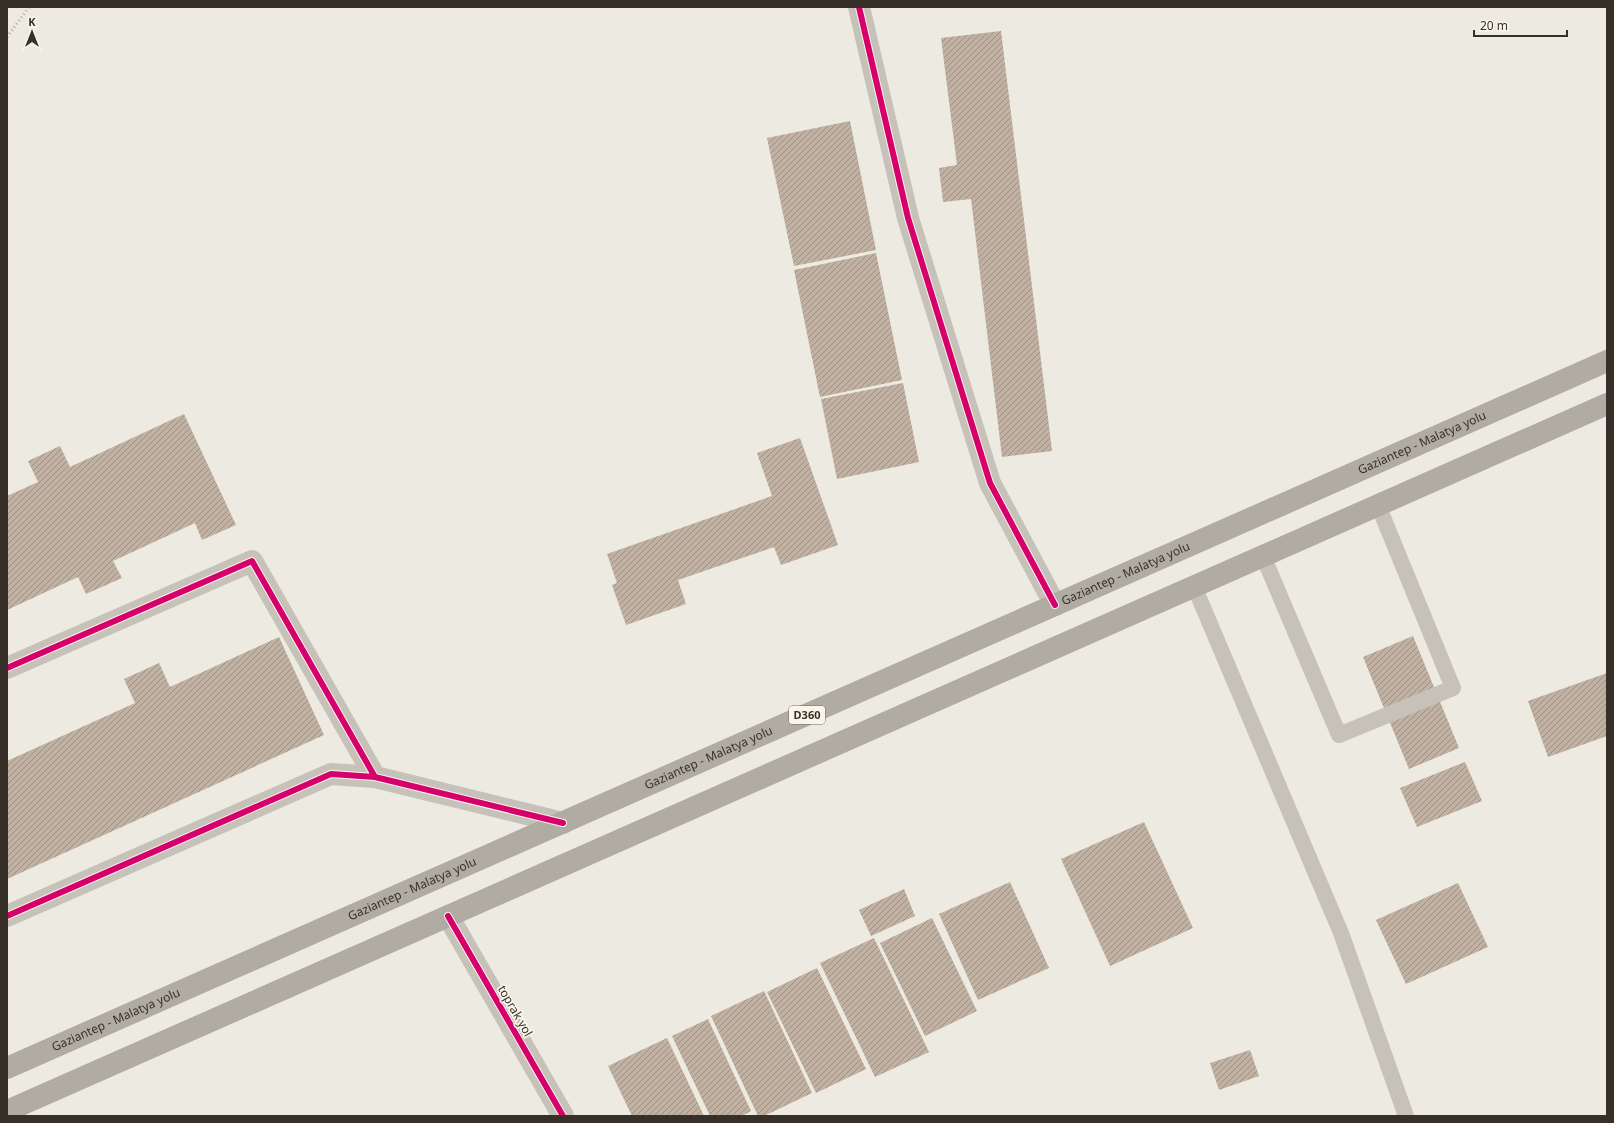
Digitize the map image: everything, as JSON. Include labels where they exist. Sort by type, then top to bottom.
[{"type":"highway","name":"Gaziantep - Malatya yolu","points":[[7,1068],[1607,361]]},
{"type":"highway","points":[[7,1111],[1607,404]]},
{"type":"street","points":[[858,7],[908,218],[990,483],[1055,606]]},
{"type":"street","points":[[7,668],[252,561],[375,777]]},
{"type":"street","points":[[7,916],[331,774],[375,777],[563,823]]},
{"type":"street","name":"toprak yol","points":[[448,916],[562,1116]]},
{"type":"lane","points":[[1263,556],[1339,735],[1453,688],[1378,505]]},
{"type":"lane","points":[[1194,586],[1341,933],[1406,1116]]},
{"type":"building","points":[[1001,31],[1052,451],[1002,457],[971,199],[943,202],[939,168],[957,165],[941,38]]},
{"type":"building","points":[[850,121],[876,250],[794,266],[767,138]]},
{"type":"building","points":[[876,253],[902,380],[820,397],[794,270]]},
{"type":"building","points":[[903,383],[919,462],[837,479],[821,399]]},
{"type":"building","points":[[184,414],[236,525],[202,540],[195,523],[113,561],[122,578],[86,594],[78,577],[7,610],[7,496],[38,482],[28,461],[60,446],[70,467]]},
{"type":"building","points":[[800,438],[838,545],[781,565],[774,547],[678,580],[686,604],[626,625],[612,585],[617,583],[607,554],[772,496],[757,453]]},
{"type":"building","points":[[1413,636],[1459,748],[1409,769],[1363,657]]},
{"type":"building","points":[[279,637],[324,735],[7,879],[7,761],[135,703],[124,679],[159,663],[170,687]]},
{"type":"building","points":[[1607,673],[1607,736],[1548,757],[1528,701]]},
{"type":"building","points":[[1465,762],[1482,801],[1417,827],[1400,788]]},
{"type":"building","points":[[1144,822],[1193,928],[1110,966],[1061,859]]},
{"type":"building","points":[[1010,882],[1049,968],[978,1000],[939,914]]},
{"type":"building","points":[[1458,883],[1488,947],[1406,984],[1376,920]]},
{"type":"building","points":[[904,889],[915,916],[871,936],[859,910]]},
{"type":"building","points":[[932,918],[977,1011],[925,1036],[880,943]]},
{"type":"building","points":[[874,938],[929,1052],[875,1077],[820,963]]},
{"type":"building","points":[[817,968],[866,1069],[816,1093],[767,992]]},
{"type":"building","points":[[764,991],[812,1093],[764,1116],[758,1116],[711,1016]]},
{"type":"building","points":[[708,1019],[751,1111],[742,1116],[710,1116],[672,1036]]},
{"type":"building","points":[[667,1038],[704,1116],[632,1116],[608,1066]]},
{"type":"building","points":[[1250,1050],[1259,1076],[1219,1090],[1210,1063]]},
{"type":"railway","points":[[7,37],[29,7]]},
{"type":"cycle path","points":[[859,7],[908,218],[990,483],[1055,605]]},
{"type":"cycle path","points":[[7,668],[252,561],[375,777]]},
{"type":"cycle path","points":[[7,916],[331,774],[375,777],[563,823]]},
{"type":"cycle path","points":[[448,916],[563,1116]]}]
